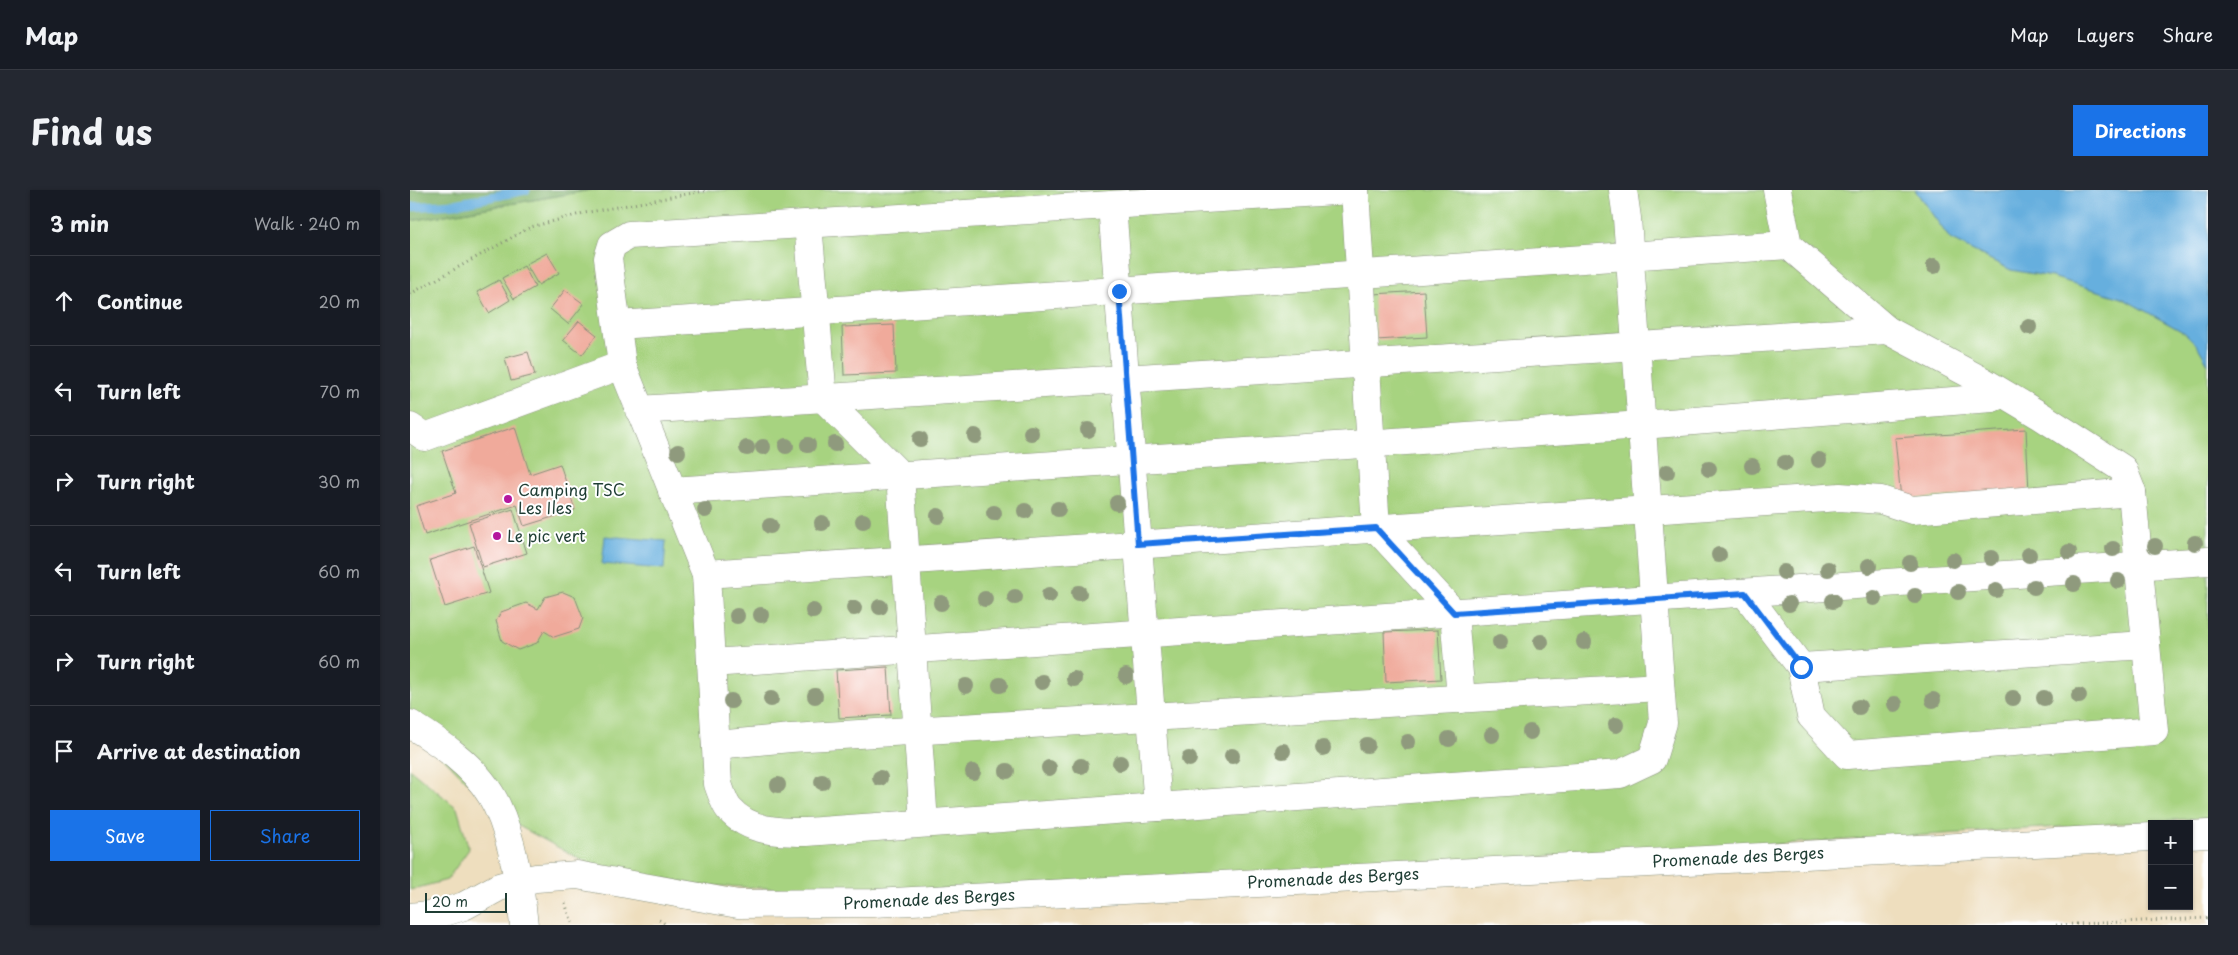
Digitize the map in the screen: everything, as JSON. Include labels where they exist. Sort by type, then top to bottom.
[{"type":"street","points":[[1461,699],[1454,613],[1376,528],[1353,190],[629,235],[612,245],[608,258],[622,365],[706,574],[718,784],[728,808],[745,823],[775,832],[806,832],[1620,774],[1652,759],[1663,723],[1630,256],[1623,190]]},
{"type":"street","points":[[1745,593],[1801,667],[1812,716],[1847,755],[2154,731],[2132,492],[2123,469],[2041,416],[1886,330],[1788,245],[1777,190]]},
{"type":"street","points":[[1112,205],[1158,807]]},
{"type":"street","points":[[808,224],[823,398],[900,475],[910,650],[924,823]]},
{"type":"street","points":[[618,325],[1788,245]]},
{"type":"street","points":[[639,410],[1886,330]]},
{"type":"street","points":[[410,427],[425,437],[622,365]]},
{"type":"street","points":[[672,491],[1642,425],[1992,398],[2002,394]]},
{"type":"street","points":[[706,574],[1840,497],[1882,500],[1912,510],[2132,492]]},
{"type":"street","points":[[711,664],[2208,561]]},
{"type":"street","points":[[1801,667],[2146,645]]},
{"type":"street","points":[[716,745],[917,731],[1660,687]]},
{"type":"street","points":[[410,724],[445,748],[470,770],[490,793],[502,817],[518,882],[524,925]]},
{"type":"street","points":[[2193,835],[2208,834]]},
{"type":"street","name":"Promenade des Berges","points":[[410,917],[438,914],[464,906],[499,888],[518,882],[536,878],[577,875],[738,904],[873,902],[2148,837]]},
{"type":"path","points":[[410,294],[530,227],[584,213],[710,190]]},
{"type":"path","points":[[2056,925],[2208,918]]},
{"type":"green space","points":[[410,190],[591,190],[410,221]]},
{"type":"green space","points":[[591,190],[1915,190],[1950,239],[2011,270],[2052,277],[2122,298],[2185,333],[2197,345],[2208,364],[2208,818],[2148,820],[2148,822],[1762,845],[878,893],[698,885],[589,864],[502,817],[410,724],[410,221]]},
{"type":"green space","points":[[410,769],[457,808],[469,849],[447,880],[410,890]]},
{"type":"water","points":[[1915,190],[2208,190],[2208,364],[2197,345],[2185,333],[2122,298],[2052,277],[2011,270],[1950,239]]},
{"type":"water","points":[[605,536],[666,541],[664,569],[602,564]]},
{"type":"building","points":[[547,253],[559,273],[538,285],[526,264]]},
{"type":"building","points":[[524,266],[535,287],[514,299],[502,278]]},
{"type":"building","points":[[499,280],[510,300],[489,313],[477,292]]},
{"type":"building","points":[[565,290],[584,304],[568,324],[550,309]]},
{"type":"building","points":[[1424,291],[1427,337],[1376,340],[1373,294]]},
{"type":"building","points":[[579,321],[597,335],[582,355],[563,340]]},
{"type":"building","points":[[894,325],[896,373],[844,375],[842,327]]},
{"type":"building","points":[[528,352],[535,375],[511,381],[505,358]]},
{"type":"building","points":[[515,427],[530,474],[560,464],[575,510],[524,526],[517,505],[425,535],[416,506],[456,493],[442,451]]},
{"type":"building","points":[[2026,429],[2029,492],[1901,499],[1895,438]]},
{"type":"building","points":[[513,509],[527,553],[483,567],[469,523]]},
{"type":"building","points":[[474,546],[489,593],[445,607],[430,560]]},
{"type":"building","points":[[563,592],[575,597],[583,618],[579,629],[554,637],[544,631],[537,643],[518,650],[502,641],[496,621],[501,612],[526,603],[538,609],[545,597]]},
{"type":"building","points":[[1438,630],[1441,679],[1386,682],[1384,632]]},
{"type":"building","points":[[888,667],[891,715],[839,718],[836,670]]},
{"type":"waterway","points":[[410,207],[455,204],[526,190]]},
{"type":"place","name":"Camping TSC Les Iles","points":[[508,499]]},
{"type":"place","name":"Le pic vert","points":[[497,536]]},
{"type":"route","points":[[1119,291],[1138,544],[1376,528],[1454,613],[1745,593],[1801,667]]}]
